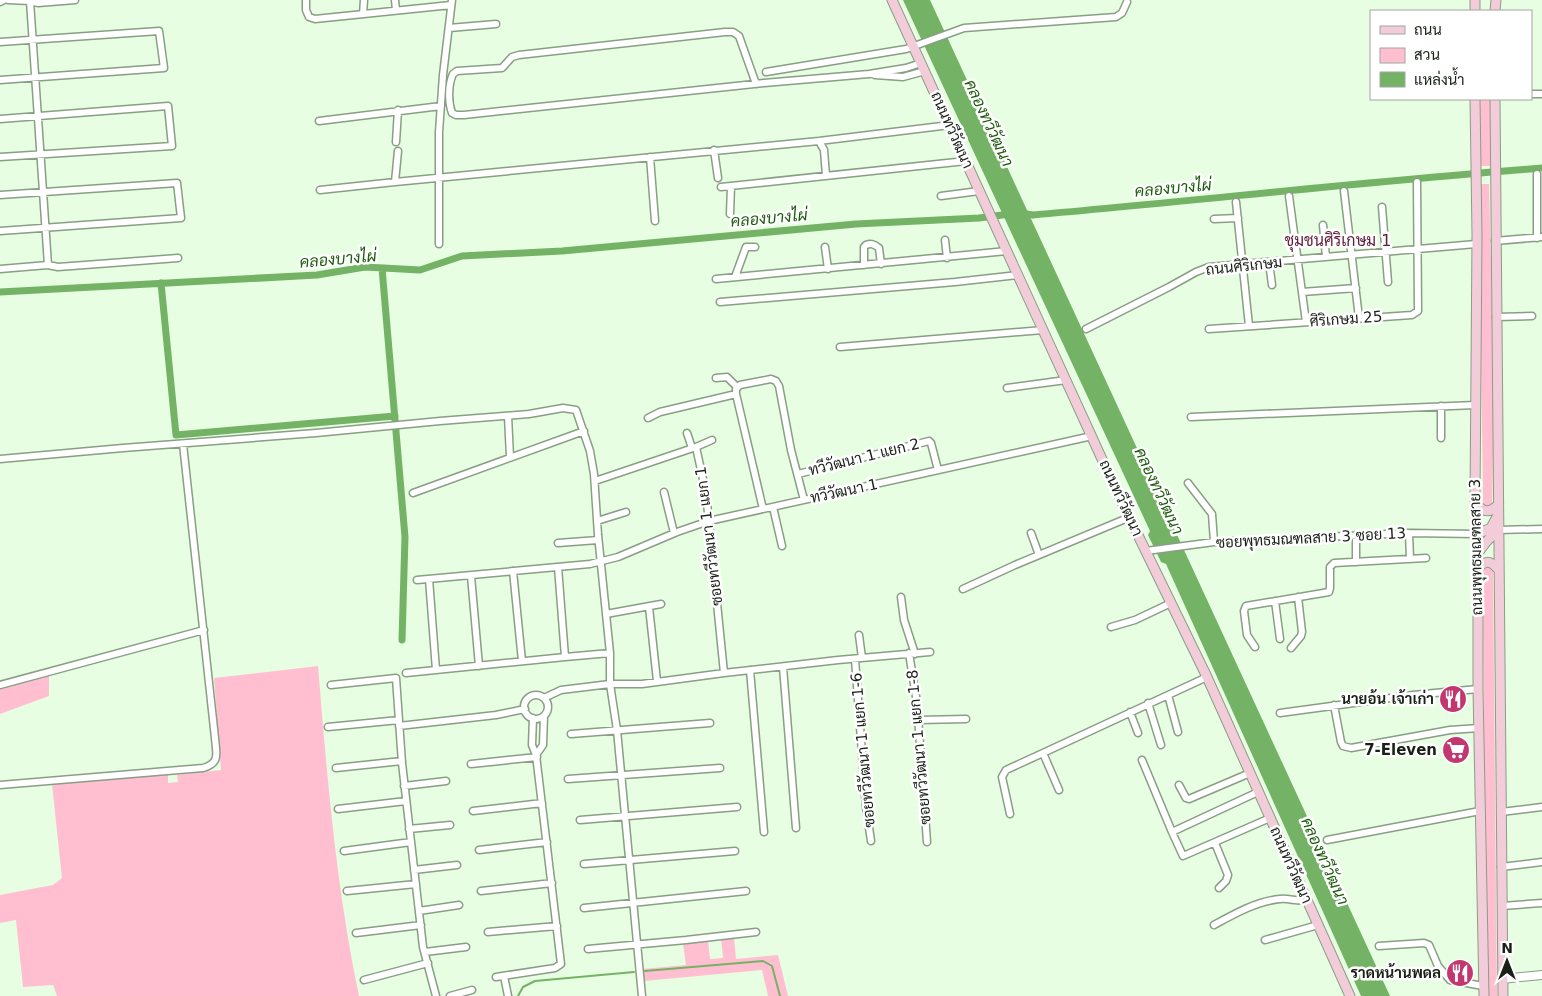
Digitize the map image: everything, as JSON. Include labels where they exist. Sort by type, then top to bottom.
[{"type":"main road","name":"ถนนทวีวัฒนา","points":[[892,0],[1092,436],[1207,677],[1350,996]]},
{"type":"main road","name":"ถนนพุทธมณฑลสาย 3","points":[[1475,100],[1475,500],[1478,553],[1478,689],[1484,996]]},
{"type":"main road","name":"ถนนพุทธมณฑลสาย 3","points":[[1494,100],[1503,995]]},
{"type":"main road","points":[[1475,500],[1482,510],[1487,512],[1498,510],[1490,528],[1477,534]]},
{"type":"main road","points":[[1478,553],[1498,530]]},
{"type":"main road","points":[[1477,570],[1485,562],[1493,563],[1498,568]]},
{"type":"street","points":[[0,2],[4,0]]},
{"type":"street","points":[[8,0],[38,3],[75,0]]},
{"type":"street","points":[[306,0],[307,14],[315,19],[451,2],[441,106],[438,244]]},
{"type":"street","points":[[364,0],[364,14]]},
{"type":"street","points":[[395,0],[396,10]]},
{"type":"street","points":[[30,1],[48,265]]},
{"type":"street","points":[[766,72],[914,48],[957,30],[982,25],[1116,17],[1122,13],[1127,2]]},
{"type":"street","points":[[449,28],[496,24]]},
{"type":"street","points":[[0,42],[160,31],[164,68],[0,80]]},
{"type":"street","points":[[756,84],[739,36],[733,32],[725,32],[519,55],[512,57],[502,68],[457,71],[452,74],[450,100],[452,113],[464,115],[868,74],[885,77],[903,77],[923,67]]},
{"type":"street","points":[[0,119],[168,106],[172,146],[0,157]]},
{"type":"street","points":[[319,121],[441,106]]},
{"type":"street","points":[[396,142],[398,110]]},
{"type":"street","points":[[320,190],[819,141],[950,125]]},
{"type":"street","points":[[819,141],[824,150],[826,176]]},
{"type":"street","points":[[714,150],[718,178]]},
{"type":"street","points":[[395,182],[398,151]]},
{"type":"street","points":[[650,157],[655,221]]},
{"type":"street","points":[[721,187],[966,161]]},
{"type":"street","points":[[1495,241],[1540,237],[1540,199],[1537,174]]},
{"type":"street","points":[[1417,182],[1418,248]]},
{"type":"street","points":[[0,195],[177,183],[181,218],[0,231]]},
{"type":"street","points":[[730,214],[731,186]]},
{"type":"street","points":[[942,196],[980,190]]},
{"type":"street","points":[[1344,191],[1359,318]]},
{"type":"street","points":[[1289,196],[1306,322]]},
{"type":"street","points":[[1236,202],[1249,326]]},
{"type":"street","points":[[1382,206],[1388,282]]},
{"type":"street","points":[[1214,219],[1238,218]]},
{"type":"street","points":[[1323,226],[1326,257]]},
{"type":"street","points":[[945,240],[947,258]]},
{"type":"street","name":"ถนนศิริเกษม","points":[[1086,329],[1202,269],[1418,248],[1476,240]]},
{"type":"street","points":[[864,265],[864,247],[869,244],[875,245],[878,248],[881,264]]},
{"type":"street","points":[[735,277],[746,247],[755,247]]},
{"type":"street","points":[[825,247],[828,269]]},
{"type":"street","name":"ศิริเกษม 25","points":[[1209,329],[1417,314],[1418,248]]},
{"type":"street","points":[[716,279],[1007,251]]},
{"type":"street","points":[[0,269],[48,265],[58,267],[178,258]]},
{"type":"street","points":[[1269,262],[1272,285]]},
{"type":"street","points":[[720,302],[954,282],[1018,274]]},
{"type":"street","points":[[1302,292],[1356,288]]},
{"type":"street","points":[[1496,317],[1532,316]]},
{"type":"street","points":[[840,347],[1043,330]]},
{"type":"street","points":[[716,378],[727,378],[736,391],[763,509]]},
{"type":"street","points":[[648,418],[668,410],[736,391],[740,385],[764,380],[776,381],[779,386],[804,500]]},
{"type":"street","points":[[1006,388],[1066,380]]},
{"type":"street","points":[[1191,417],[1476,405]]},
{"type":"street","points":[[1441,406],[1441,438]]},
{"type":"street","points":[[0,459],[508,416],[569,408],[576,410],[590,452],[595,481],[598,540],[610,653],[610,684],[626,816],[642,996]]},
{"type":"street","points":[[508,416],[510,457]]},
{"type":"street","points":[[413,493],[584,431]]},
{"type":"street","points":[[687,433],[694,448],[712,440]]},
{"type":"street","name":"ทวีวัฒนา 1","points":[[417,580],[605,561],[709,521],[1092,436]]},
{"type":"street","name":"ทวีวัฒนา 1 แยก 2","points":[[798,474],[929,441],[938,470]]},
{"type":"street","points":[[0,785],[203,768],[212,766],[215,762],[216,754],[204,630],[183,444]]},
{"type":"street","name":"ซอยทวีวัฒนา 1 แยก 1","points":[[595,481],[694,448],[705,486],[724,673]]},
{"type":"street","points":[[1188,483],[1212,514],[1214,542]]},
{"type":"street","points":[[664,492],[674,533]]},
{"type":"street","points":[[772,506],[782,546]]},
{"type":"street","points":[[597,521],[626,512]]},
{"type":"street","points":[[963,589],[1130,517]]},
{"type":"street","points":[[1498,530],[1542,529]]},
{"type":"street","points":[[1031,532],[1039,555]]},
{"type":"street","points":[[1410,533],[1410,559]]},
{"type":"street","name":"ซอยพุทธมณฑลสาย 3 ซอย 13","points":[[1146,551],[1214,542],[1410,533],[1477,534]]},
{"type":"street","points":[[1356,535],[1356,562]]},
{"type":"street","points":[[558,543],[598,540]]},
{"type":"street","points":[[1255,647],[1247,636],[1244,608],[1250,604],[1329,592],[1331,564],[1426,558]]},
{"type":"street","points":[[558,567],[565,657]]},
{"type":"street","points":[[513,571],[522,661]]},
{"type":"street","points":[[471,576],[479,666]]},
{"type":"street","points":[[429,579],[436,670]]},
{"type":"street","name":"ซอยทวีวัฒนา 1 แยก 1-8","points":[[901,597],[912,653],[927,842]]},
{"type":"street","points":[[1291,648],[1302,636],[1298,597]]},
{"type":"street","points":[[1275,601],[1280,639]]},
{"type":"street","points":[[1111,627],[1135,620],[1171,603]]},
{"type":"street","points":[[606,614],[661,604]]},
{"type":"street","points":[[649,607],[657,681]]},
{"type":"street","points":[[0,685],[204,630]]},
{"type":"street","name":"ซอยทวีวัฒนา 1 แยก 1-6","points":[[859,635],[866,807],[871,841]]},
{"type":"street","points":[[544,716],[537,719],[527,714],[525,703],[531,697],[539,696],[544,698],[561,690],[610,684],[642,684],[750,670],[930,652]]},
{"type":"street","points":[[406,673],[610,653]]},
{"type":"street","points":[[783,667],[796,828]]},
{"type":"street","points":[[750,670],[764,832]]},
{"type":"street","points":[[1010,814],[1003,774],[1006,770],[1207,677]]},
{"type":"street","points":[[331,685],[396,678],[404,786],[419,911],[425,952],[436,996]]},
{"type":"street","points":[[1280,713],[1478,689]]},
{"type":"street","points":[[1168,695],[1178,732]]},
{"type":"street","points":[[537,756],[543,745],[544,716],[548,706],[544,698]]},
{"type":"street","points":[[1148,703],[1161,744]]},
{"type":"street","points":[[1334,705],[1341,742],[1351,748],[1450,730],[1479,728]]},
{"type":"street","points":[[328,727],[496,715],[525,709]]},
{"type":"street","points":[[1130,712],[1138,733]]},
{"type":"street","points":[[496,977],[555,968],[561,964],[537,756],[532,745],[533,718]]},
{"type":"street","points":[[918,720],[966,719]]},
{"type":"street","points":[[571,734],[710,724]]},
{"type":"street","points":[[1043,753],[1059,790]]},
{"type":"street","points":[[471,764],[537,756]]},
{"type":"street","points":[[336,768],[402,760]]},
{"type":"street","points":[[1142,760],[1183,856],[1270,818]]},
{"type":"street","points":[[568,779],[720,768]]},
{"type":"street","points":[[1179,784],[1186,798],[1189,799],[1250,773]]},
{"type":"street","points":[[404,786],[446,781]]},
{"type":"street","points":[[1172,832],[1258,792]]},
{"type":"street","points":[[338,809],[406,801]]},
{"type":"street","points":[[473,811],[542,803]]},
{"type":"street","points":[[580,820],[737,807]]},
{"type":"street","points":[[1501,812],[1542,808]]},
{"type":"street","points":[[1327,840],[1480,811]]},
{"type":"street","points":[[409,829],[450,825]]},
{"type":"street","points":[[344,851],[411,842]]},
{"type":"street","points":[[479,850],[547,842]]},
{"type":"street","points":[[1215,843],[1228,875],[1226,881],[1218,888]]},
{"type":"street","points":[[584,864],[735,850]]},
{"type":"street","points":[[1501,867],[1542,862]]},
{"type":"street","points":[[414,870],[457,865]]},
{"type":"street","points":[[481,891],[552,883]]},
{"type":"street","points":[[347,891],[416,884]]},
{"type":"street","points":[[584,908],[746,891]]},
{"type":"street","points":[[1214,925],[1263,903],[1286,898],[1298,902],[1307,900]]},
{"type":"street","points":[[1502,906],[1542,903]]},
{"type":"street","points":[[419,911],[459,905]]},
{"type":"street","points":[[1265,940],[1318,924]]},
{"type":"street","points":[[356,933],[421,925]]},
{"type":"street","points":[[488,932],[557,926]]},
{"type":"street","points":[[588,949],[756,932]]},
{"type":"street","points":[[1379,946],[1424,943],[1429,945],[1438,966],[1450,980],[1484,986]]},
{"type":"street","points":[[425,952],[466,947]]},
{"type":"street","points":[[364,980],[428,963]]},
{"type":"street","points":[[1502,979],[1542,975]]},
{"type":"street","points":[[504,976],[508,996]]},
{"type":"street","points":[[450,996],[472,990]]},
{"type":"green space","points":[[1478,100],[1490,100],[1490,166],[1478,166]]},
{"type":"green space","points":[[1479,184],[1489,184],[1494,389],[1492,509],[1484,506],[1483,501]]},
{"type":"green space","points":[[1486,565],[1493,569],[1497,996],[1488,996],[1485,917],[1483,568]]},
{"type":"green space","points":[[318,666],[338,873],[359,996],[57,996],[53,985],[23,987],[16,920],[0,923],[0,895],[53,885],[62,878],[52,784],[168,775],[168,783],[178,782],[177,775],[221,770],[214,678]]},
{"type":"green space","points":[[49,676],[49,696],[0,714],[0,688]]},
{"type":"green space","points":[[734,937],[736,959],[778,955],[788,996],[768,996],[762,970],[644,981],[642,969],[686,965],[683,943],[708,940],[710,959],[723,958],[721,939]]},
{"type":"water","name":"คลองทวีวัฒนา","points":[[903,0],[930,0],[1390,996],[1361,996],[1166,564],[1161,562],[1148,535],[1150,531]]},
{"type":"waterway","name":"คลองบางไผ่","points":[[1020,213],[1033,215],[1542,168]]},
{"type":"waterway","name":"คลองบางไผ่","points":[[0,292],[317,275],[365,267],[420,270],[462,256],[562,251],[856,224],[979,218],[1010,214]]},
{"type":"waterway","points":[[382,268],[405,537],[402,640]]},
{"type":"waterway","points":[[161,283],[176,435],[395,416]]},
{"type":"waterway","points":[[645,971],[763,961],[772,966],[780,996]]},
{"type":"waterway","points":[[518,996],[523,987],[535,981],[634,972]]},
{"type":"place","name":"นายอ้น เจ้าเก่า","points":[[1453,699]]},
{"type":"place","name":"7-Eleven","points":[[1456,750]]},
{"type":"place","name":"ราดหน้านพดล","points":[[1460,973]]},
{"type":"district","name":"ชุมชนศิริเกษม 1","points":[[1338,240]]}]
